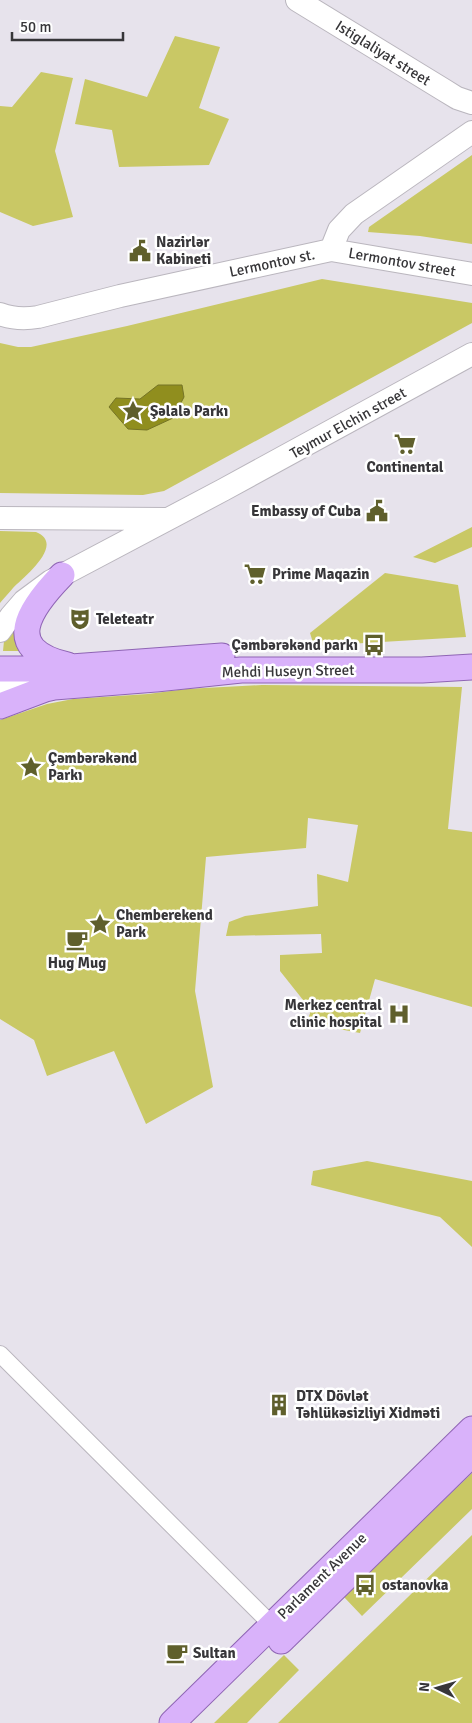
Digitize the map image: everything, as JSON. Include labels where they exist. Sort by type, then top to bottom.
[{"type":"main road","name":"Istiglaliyat street","points":[[297,0],[444,90],[472,103]]},
{"type":"main road","name":"Lermontov st.","points":[[0,314],[26,319],[38,317],[120,296],[331,250],[339,230],[354,214],[472,132]]},
{"type":"main road","name":"Lermontov street","points":[[331,250],[472,274]]},
{"type":"main road","name":"Teymur Elchin street","points":[[170,519],[472,354]]},
{"type":"main road","points":[[0,518],[170,519]]},
{"type":"main road","points":[[0,631],[10,616],[24,601],[44,586],[170,519]]},
{"type":"main road","points":[[62,575],[34,606],[28,623],[28,640],[36,652],[43,657],[58,663],[79,667]]},
{"type":"main road","name":"Mehdi Huseyn Street","points":[[0,669],[79,667],[241,654],[422,653],[472,650]]},
{"type":"main road","name":"Mehdi Huseyn Street","points":[[0,706],[45,689],[68,685],[156,679],[241,670],[422,670],[472,667]]},
{"type":"main road","points":[[0,679],[9,687],[19,690],[45,689]]},
{"type":"main road","name":"Parlament Avenue","points":[[172,1723],[472,1429]]},
{"type":"main road","name":"Parlament Avenue","points":[[197,1723],[472,1454]]},
{"type":"street","points":[[0,1354],[272,1625]]},
{"type":"shaded area","points":[[175,36],[220,47],[199,108],[229,119],[209,165],[119,167],[112,130],[75,124],[85,79],[147,97]]},
{"type":"shaded area","points":[[41,72],[73,78],[55,151],[73,217],[33,226],[0,212],[0,106],[12,107]]},
{"type":"shaded area","points":[[472,155],[472,244],[420,236],[368,232],[369,227]]},
{"type":"shaded area","name":"Şəlalə Parkı","points":[[322,279],[472,303],[472,323],[164,491],[143,495],[0,493],[0,343],[18,347],[31,347]]},
{"type":"shaded area","points":[[158,385],[182,385],[184,397],[173,418],[147,430],[128,429],[109,407],[116,398],[140,399]]},
{"type":"shaded area","points":[[472,527],[472,547],[435,563],[413,557]]},
{"type":"shaded area","points":[[0,531],[36,532],[44,537],[47,544],[45,552],[33,569],[0,603]]},
{"type":"shaded area","points":[[385,573],[458,585],[466,637],[314,646],[310,633]]},
{"type":"shaded area","points":[[17,617],[20,651],[3,651],[4,641]]},
{"type":"shaded area","points":[[262,685],[462,687],[448,829],[472,832],[472,1007],[375,979],[360,1033],[307,1023],[311,1010],[280,971],[280,955],[322,953],[321,934],[226,936],[229,922],[245,916],[318,906],[317,874],[348,882],[358,825],[308,818],[306,848],[206,857],[195,991],[213,1087],[146,1124],[114,1051],[47,1076],[34,1040],[0,1019],[0,720],[47,704],[73,699],[148,694],[186,689]]},
{"type":"shaded area","points":[[367,1161],[472,1181],[472,1247],[440,1217],[311,1185],[313,1171]]},
{"type":"shaded area","points":[[472,1473],[472,1509],[362,1616],[344,1597]]},
{"type":"shaded area","points":[[472,1535],[472,1723],[278,1723]]},
{"type":"shaded area","points":[[284,1655],[299,1670],[247,1723],[214,1723]]},
{"type":"place","name":"Nazirlər Kabineti","points":[[140,251]]},
{"type":"place","name":"Şəlalə Parkı","points":[[133,411]]},
{"type":"place","name":"Continental","points":[[405,444]]},
{"type":"place","name":"Embassy of Cuba","points":[[377,511]]},
{"type":"place","name":"Prime Maqazin","points":[[255,574]]},
{"type":"place","name":"Teleteatr","points":[[80,619]]},
{"type":"place","name":"Çəmbərəkənd parkı","points":[[374,645]]},
{"type":"place","name":"Çəmbərəkənd Parkı","points":[[31,767]]},
{"type":"place","name":"Chemberekend Park","points":[[100,924]]},
{"type":"place","name":"Hug Mug","points":[[77,940]]},
{"type":"place","name":"Merkez central clinic hospital","points":[[399,1014]]},
{"type":"place","name":"DTX Dövlət Təhlükəsizliyi Xidməti","points":[[279,1405]]},
{"type":"place","name":"ostanovka","points":[[365,1585]]},
{"type":"place","name":"Sultan","points":[[177,1653]]}]
